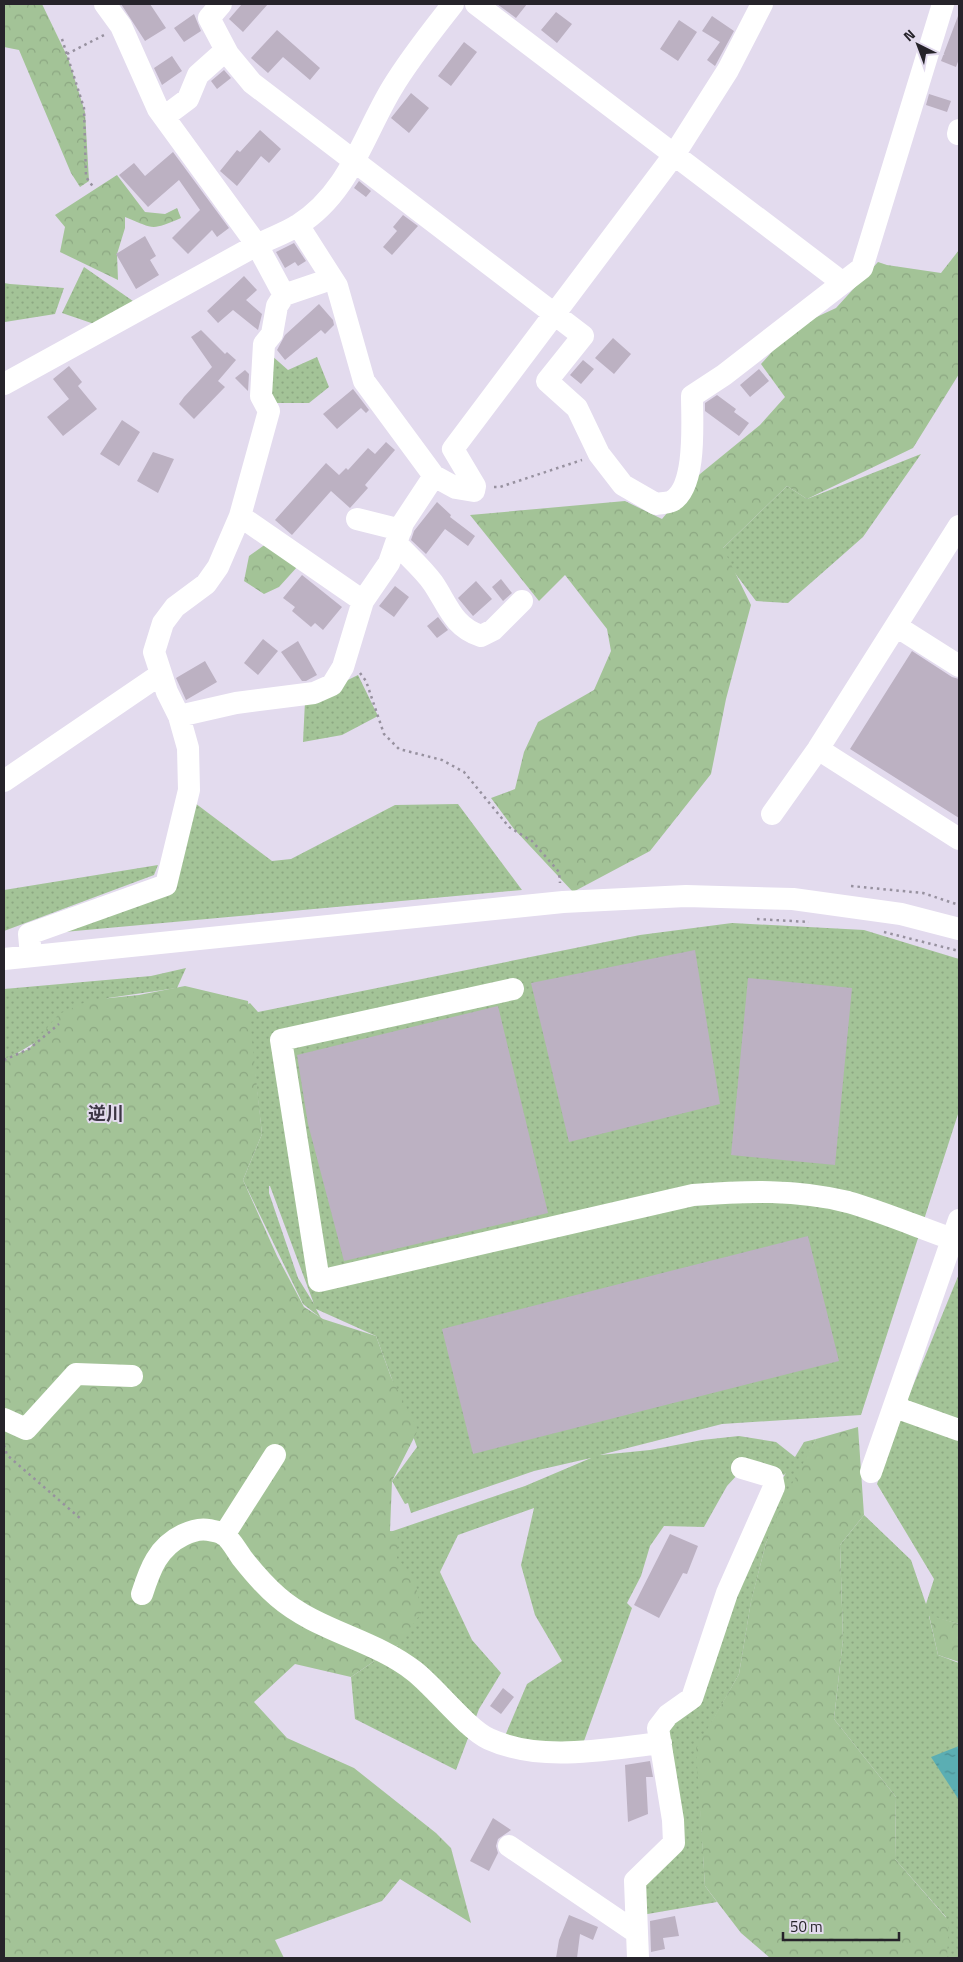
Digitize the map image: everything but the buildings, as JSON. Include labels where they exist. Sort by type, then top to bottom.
[{"type":"street","points":[[105,4],[122,26],[158,108],[257,245],[284,295]]},
{"type":"street","points":[[221,4],[208,18],[226,50],[252,83],[583,336],[547,381],[577,408],[599,454],[623,485],[656,504],[672,501],[683,488],[690,469],[692,396],[724,375],[862,268],[943,4]]},
{"type":"street","points":[[4,384],[257,245],[298,225],[319,209],[336,191],[355,160],[370,126],[393,86],[453,4]]},
{"type":"street","points":[[476,4],[843,283]]},
{"type":"street","points":[[298,225],[336,286],[364,381],[434,476],[456,488],[474,491],[475,486],[453,449],[554,312],[674,155],[728,70],[762,4]]},
{"type":"street","points":[[164,117],[188,99],[198,75],[226,50]]},
{"type":"street","points":[[31,956],[29,934],[166,885],[190,790],[188,748],[179,716],[154,652],[162,624],[175,607],[206,584],[218,567],[240,516],[269,411],[261,396],[264,344],[272,334],[277,306],[284,295],[331,279]]},
{"type":"street","points":[[179,716],[236,703],[314,693],[332,685],[343,667],[363,601],[389,563],[398,536],[434,476]]},
{"type":"street","points":[[240,516],[363,601]]},
{"type":"street","points":[[357,519],[398,536],[433,583],[447,609],[467,632],[481,636],[493,630],[522,601]]},
{"type":"street","points":[[772,814],[818,749],[959,526]]},
{"type":"street","points":[[896,626],[959,666]]},
{"type":"street","points":[[7,772],[162,674]]},
{"type":"street","points":[[818,749],[959,839]]},
{"type":"street","points":[[4,958],[563,902],[686,896],[793,899],[901,914],[959,929]]},
{"type":"street","points":[[513,989],[281,1040],[319,1281],[693,1195],[751,1190],[800,1194],[848,1202],[956,1230],[871,1472]]},
{"type":"street","points":[[4,1419],[26,1429],[76,1374],[132,1376]]},
{"type":"street","points":[[895,1404],[903,1410],[959,1430]]},
{"type":"street","points":[[224,1535],[275,1455]]},
{"type":"street","points":[[638,1958],[635,1881],[674,1843],[673,1820],[660,1736],[668,1715],[692,1698],[727,1593],[774,1488],[772,1477],[742,1468]]},
{"type":"street","points":[[142,1594],[158,1554],[175,1539],[193,1530],[207,1530],[224,1535],[256,1576],[278,1598],[318,1623],[384,1653],[414,1670],[488,1738],[515,1747],[580,1752],[660,1736]]},
{"type":"street","points":[[509,1846],[637,1933]]},
{"type":"path","points":[[67,54],[122,26]]},
{"type":"path","points":[[62,39],[84,108],[86,177],[94,188]]},
{"type":"path","points":[[475,486],[500,487],[599,454]]},
{"type":"path","points":[[345,658],[366,681],[384,734],[399,749],[442,760],[464,772],[509,826],[532,841],[559,872],[563,902]]},
{"type":"path","points":[[750,918],[817,922]]},
{"type":"path","points":[[883,932],[959,951]]},
{"type":"path","points":[[4,1060],[29,1049],[59,1024]]},
{"type":"path","points":[[4,1445],[7,1454],[82,1520]]},
{"type":"green space","points":[[4,4],[42,4],[68,58],[85,112],[89,181],[80,187],[71,173],[19,50],[4,47]]},
{"type":"green space","points":[[117,175],[145,212],[165,214],[177,208],[181,218],[158,227],[153,227],[125,217],[125,228],[117,254],[118,280],[60,252],[65,227],[55,215]]},
{"type":"green space","points":[[959,250],[959,374],[913,448],[807,499],[787,486],[723,548],[751,605],[726,699],[711,774],[650,851],[573,892],[514,829],[491,798],[515,789],[524,752],[538,722],[594,690],[611,651],[607,629],[565,575],[539,601],[470,515],[625,501],[662,519],[700,474],[760,425],[785,397],[761,364],[793,328],[836,308],[878,262],[941,273]]},
{"type":"green space","points":[[84,267],[143,308],[106,328],[62,313]]},
{"type":"green space","points":[[4,283],[64,288],[55,314],[5,322]]},
{"type":"green space","points":[[271,355],[288,370],[317,357],[329,387],[309,403],[271,403]]},
{"type":"green space","points":[[921,454],[863,537],[788,603],[756,601],[719,552],[787,486],[807,499]]},
{"type":"green space","points":[[270,541],[298,566],[279,587],[264,594],[244,581],[249,556]]},
{"type":"green space","points":[[358,675],[378,716],[342,735],[303,742],[305,701]]},
{"type":"green space","points":[[191,800],[272,861],[291,859],[395,805],[458,804],[522,890],[42,934],[170,886]]},
{"type":"green space","points":[[158,865],[154,875],[4,931],[4,890]]},
{"type":"green space","points":[[732,923],[864,930],[959,959],[959,1111],[861,1415],[722,1424],[600,1455],[650,1450],[702,1440],[739,1436],[776,1442],[795,1457],[804,1442],[816,1439],[766,1543],[751,1602],[739,1674],[697,1749],[705,1886],[717,1902],[636,1916],[635,1881],[674,1843],[661,1743],[692,1698],[766,1506],[786,1473],[784,1475],[750,1461],[727,1486],[704,1527],[664,1526],[650,1546],[641,1576],[627,1603],[632,1608],[580,1752],[502,1743],[527,1684],[562,1661],[535,1615],[521,1565],[534,1508],[458,1535],[440,1572],[472,1640],[501,1673],[479,1709],[456,1770],[355,1719],[351,1677],[398,1645],[397,1558],[390,1532],[525,1486],[591,1458],[534,1471],[411,1513],[408,1503],[405,1504],[392,1481],[417,1447],[376,1336],[316,1309],[321,1318],[303,1304],[243,1180],[262,1134],[247,1005],[250,1003],[258,1012],[640,935]],"holes":[[[270,1186],[314,1304],[298,1278],[269,1193]]]},
{"type":"green space","points":[[186,968],[177,988],[108,998],[11,1057],[4,1059],[4,989],[151,976]]},
{"type":"green space","points":[[185,986],[248,1001],[262,1134],[243,1180],[277,1256],[304,1307],[323,1319],[376,1336],[391,1377],[418,1430],[392,1481],[390,1531],[398,1532],[397,1558],[415,1579],[421,1613],[398,1645],[351,1677],[295,1664],[254,1702],[287,1738],[354,1768],[436,1833],[451,1848],[471,1923],[400,1879],[382,1901],[275,1940],[284,1958],[4,1958],[4,1059],[29,1049],[59,1014],[90,1000],[139,995]]},
{"type":"green space","points":[[959,1274],[959,1624],[929,1616],[938,1655],[959,1663],[959,1958],[946,1958],[946,1917],[895,1859],[896,1797],[834,1719],[843,1639],[840,1545],[864,1515],[911,1560],[926,1604],[934,1579],[877,1484],[903,1410]]},
{"type":"green space","points":[[858,1427],[864,1515],[840,1545],[843,1639],[834,1719],[896,1797],[895,1859],[949,1921],[947,1958],[770,1958],[741,1933],[705,1886],[696,1749],[739,1674],[751,1601],[766,1543],[786,1495],[816,1439]]},
{"type":"green space","points":[[929,1615],[959,1624],[959,1662],[938,1655]]},
{"type":"water","points":[[959,1746],[959,1800],[931,1757]]},
{"type":"district","name":"逆川","points":[[106,1113]]}]
